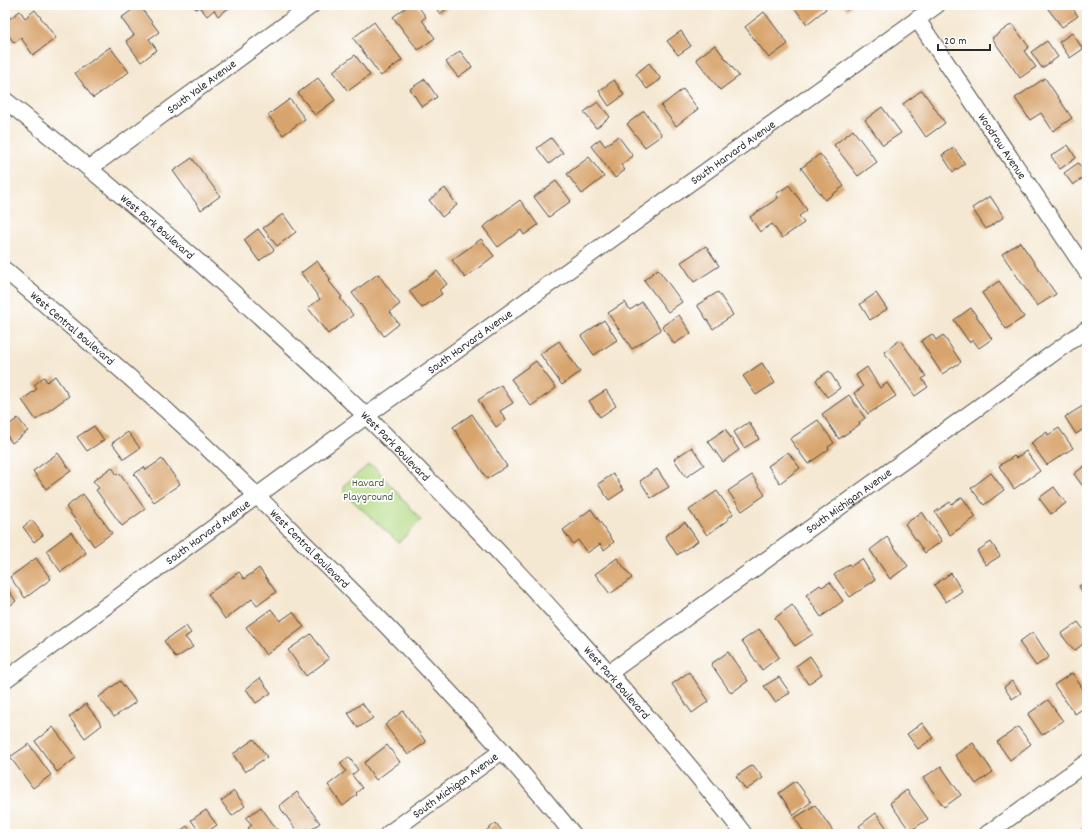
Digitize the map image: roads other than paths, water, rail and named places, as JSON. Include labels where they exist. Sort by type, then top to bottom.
[{"type":"street","name":"South Yale Avenue","points":[[90,168],[312,5]]},
{"type":"street","name":"South Harvard Avenue","points":[[5,680],[366,416],[937,5]]},
{"type":"street","name":"Woodrow Avenue","points":[[917,19],[1087,272]]},
{"type":"street","name":"West Park Boulevard","points":[[5,100],[90,168],[169,235],[281,336],[366,416],[490,542],[609,673],[671,744],[744,834]]},
{"type":"street","name":"West Central Boulevard","points":[[5,270],[118,366],[180,422],[355,593],[434,676],[502,751],[573,834]]},
{"type":"street","name":"South Michigan Avenue","points":[[609,673],[1087,329]]},
{"type":"street","name":"South Michigan Avenue","points":[[388,834],[502,751]]},
{"type":"street","points":[[987,834],[1087,762]]},
{"type":"park label","name":"Havard Playground","points":[[368,489]]}]
